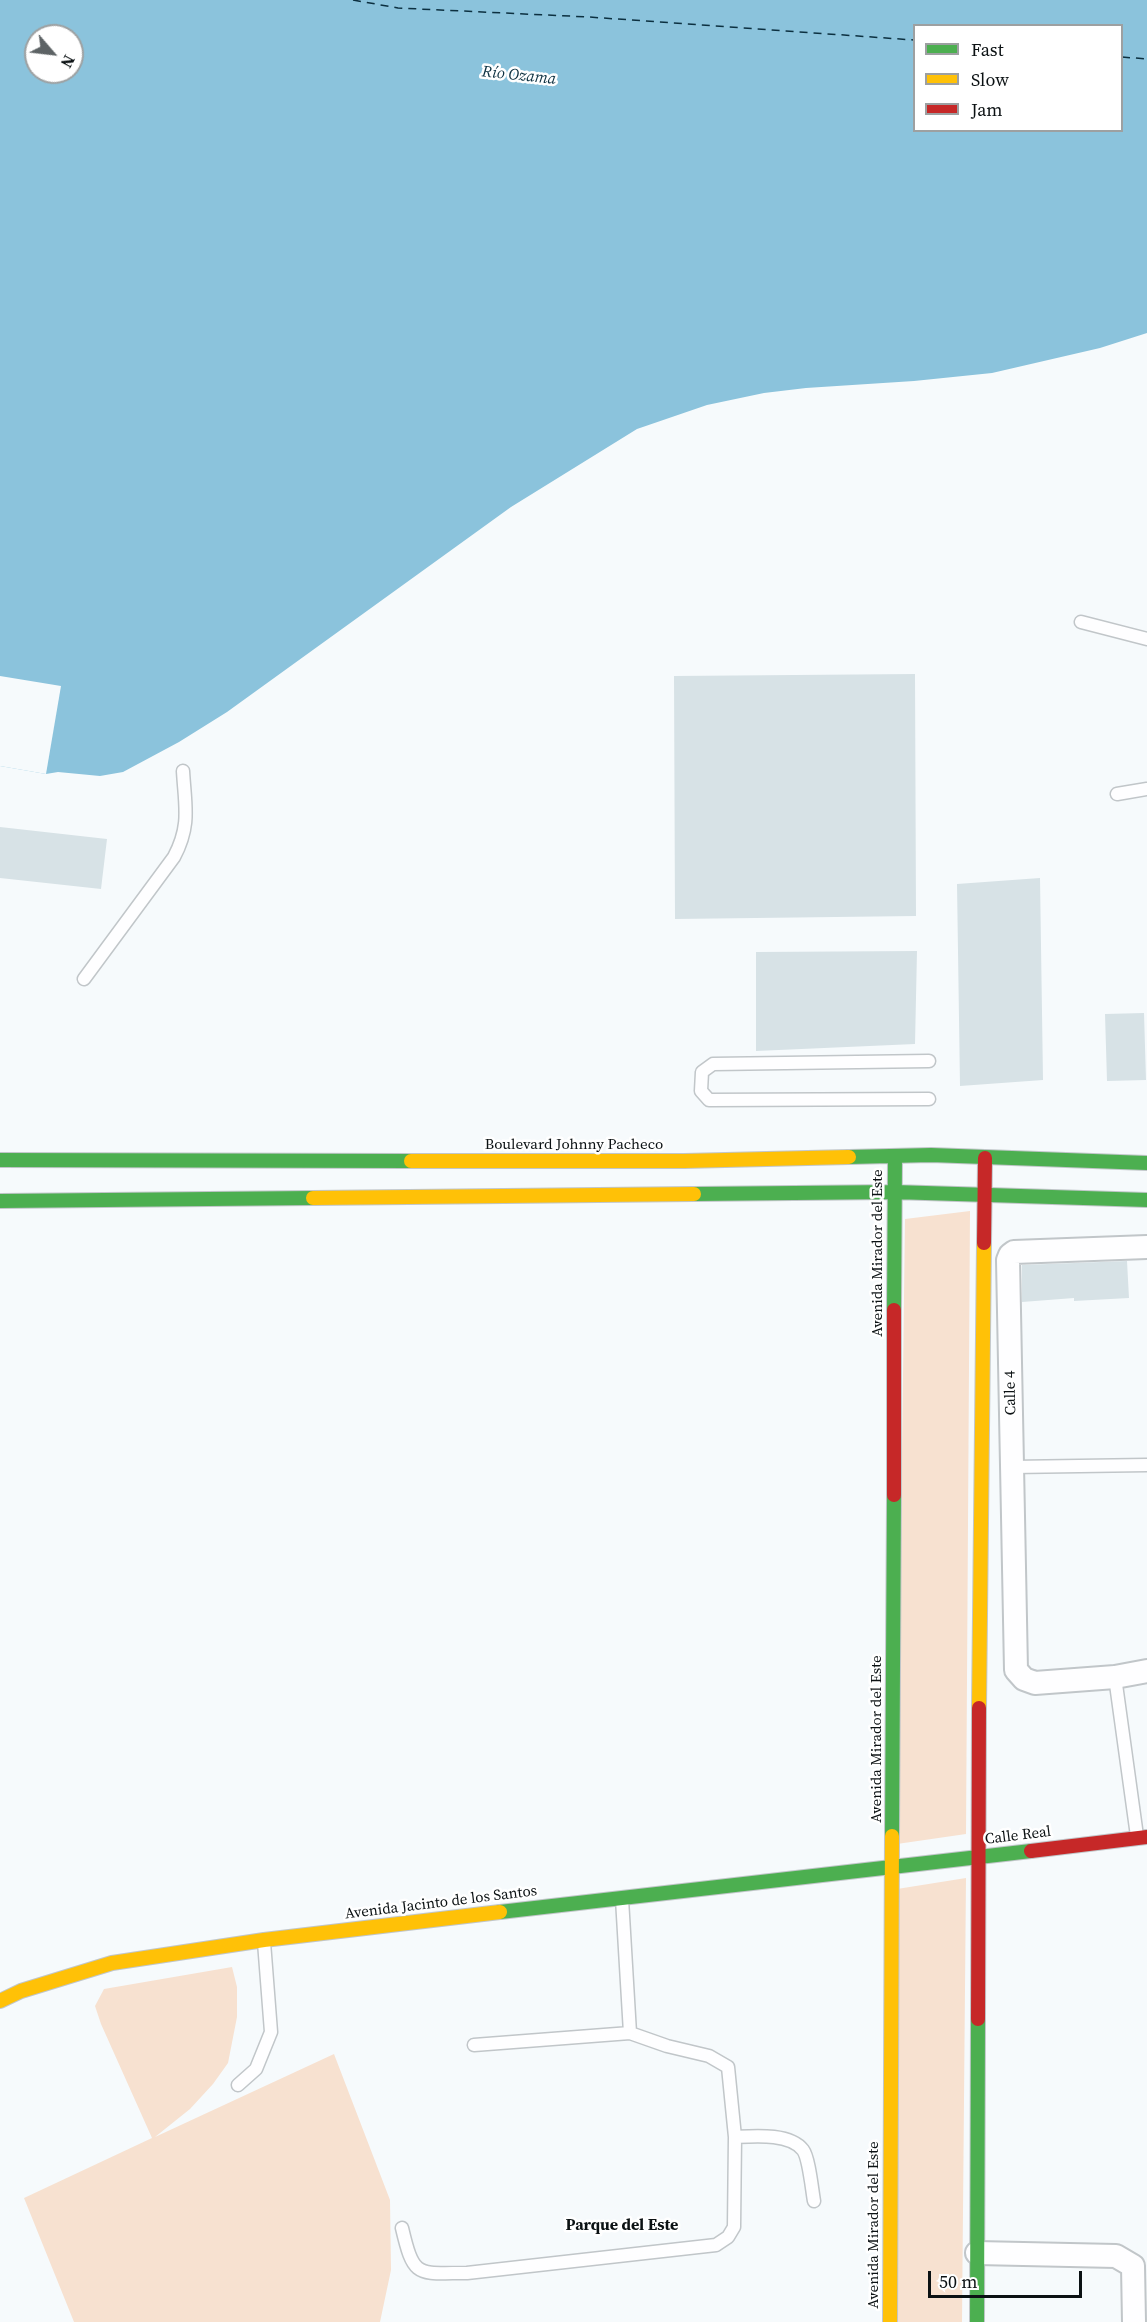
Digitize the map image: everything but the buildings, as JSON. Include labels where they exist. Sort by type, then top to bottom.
[{"type":"main road","name":"Boulevard Johnny Pacheco","points":[[0,1160],[684,1161],[931,1155],[1147,1163]]},
{"type":"main road","name":"Avenida Mirador del Este","points":[[890,2322],[895,1156]]},
{"type":"main road","points":[[977,2322],[978,1857],[985,1158]]},
{"type":"main road","points":[[0,1201],[894,1192],[1147,1200]]},
{"type":"main road","name":"Calle Real","points":[[893,1866],[1142,1838]]},
{"type":"main road","name":"Avenida Jacinto de los Santos","points":[[0,2001],[21,1991],[112,1963],[264,1940],[893,1866]]},
{"type":"street","name":"Calle 4","points":[[1114,1677],[1035,1683],[1024,1679],[1016,1670],[1008,1260],[1014,1252],[1147,1247]]},
{"type":"street","points":[[1114,1677],[1147,1671]]},
{"type":"street","points":[[977,2253],[1116,2256],[1124,2259],[1134,2266],[1134,2322]]},
{"type":"lane","points":[[1081,622],[1147,639]]},
{"type":"lane","points":[[84,979],[174,857],[184,838],[186,818],[183,771]]},
{"type":"lane","points":[[1117,794],[1147,789]]},
{"type":"lane","points":[[929,1061],[713,1064],[702,1072],[701,1091],[709,1100],[929,1099]]},
{"type":"lane","points":[[1012,1467],[1147,1466]]},
{"type":"lane","points":[[1114,1677],[1142,1838]]},
{"type":"lane","points":[[622,1899],[630,2033]]},
{"type":"lane","points":[[238,2085],[256,2069],[271,2032],[264,1940]]},
{"type":"lane","points":[[402,2228],[409,2259],[414,2267],[427,2273],[467,2273],[716,2245],[728,2237],[734,2227],[735,2137],[728,2067],[709,2056],[667,2046],[630,2033],[474,2045]]},
{"type":"lane","points":[[735,2137],[793,2141],[805,2151],[814,2201]]},
{"type":"shaded area","points":[[970,1211],[966,1834],[897,1844],[905,1219]]},
{"type":"shaded area","points":[[966,1878],[962,2322],[896,2322],[897,1889]]},
{"type":"shaded area","points":[[232,1967],[237,1987],[237,2017],[228,2063],[213,2084],[190,2109],[155,2137],[334,2054],[390,2200],[391,2270],[380,2322],[74,2322],[24,2198],[152,2138],[95,2006],[104,1989]]},
{"type":"water","name":"Río Ozama","points":[[0,0],[1147,0],[1147,333],[1100,348],[992,373],[764,393],[707,405],[637,429],[511,507],[227,712],[179,742],[123,772],[100,776],[58,772],[46,774],[0,766]]},
{"type":"pier","points":[[0,676],[61,686],[46,774],[0,766]]},
{"type":"ferry route","points":[[353,0],[398,8],[589,17],[913,40]]},
{"type":"ferry route","points":[[1123,57],[1147,59]]},
{"type":"traffic: fast","points":[[849,1157],[931,1155],[1147,1163]]},
{"type":"traffic: fast","points":[[894,1310],[895,1156]]},
{"type":"traffic: fast","points":[[0,1160],[411,1161]]},
{"type":"traffic: fast","points":[[694,1194],[894,1192],[1147,1200]]},
{"type":"traffic: fast","points":[[0,1201],[313,1198]]},
{"type":"traffic: fast","points":[[892,1836],[894,1495]]},
{"type":"traffic: fast","points":[[500,1912],[1031,1851]]},
{"type":"traffic: fast","points":[[977,2322],[978,2019]]},
{"type":"traffic: slow","points":[[411,1161],[684,1161],[849,1157]]},
{"type":"traffic: slow","points":[[313,1198],[694,1194]]},
{"type":"traffic: slow","points":[[979,1708],[984,1243]]},
{"type":"traffic: slow","points":[[890,2322],[892,1836]]},
{"type":"traffic: slow","points":[[0,2001],[21,1991],[112,1963],[264,1940],[500,1912]]},
{"type":"traffic: jam","points":[[984,1243],[985,1158]]},
{"type":"traffic: jam","points":[[894,1310],[894,1495]]},
{"type":"traffic: jam","points":[[978,2019],[979,1708]]},
{"type":"traffic: jam","points":[[1031,1851],[1147,1837]]},
{"type":"district","name":"Parque del Este","points":[[622,2226]]}]
